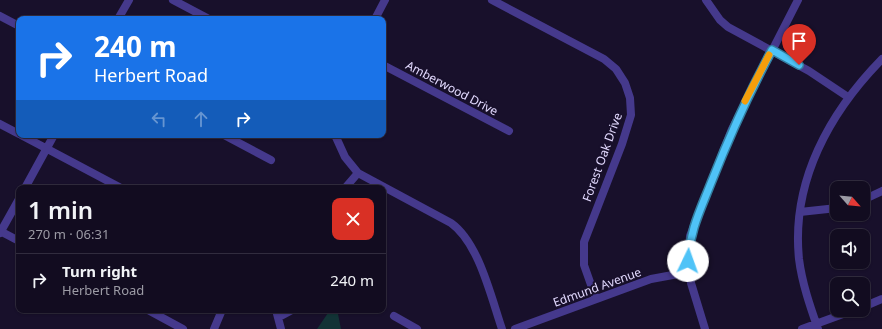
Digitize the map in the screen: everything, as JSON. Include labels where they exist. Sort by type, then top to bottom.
[{"type":"street","points":[[120,16],[129,0]]},
{"type":"street","points":[[173,0],[203,16]]},
{"type":"street","points":[[377,16],[385,0]]},
{"type":"street","name":"Forest Oak Drive","points":[[492,0],[604,60],[619,73],[628,91],[631,104],[629,125],[584,242],[584,265],[596,299]]},
{"type":"street","points":[[706,0],[720,20],[728,27],[809,71],[848,97]]},
{"type":"street","points":[[705,329],[693,294],[689,272],[689,247],[693,227],[732,129],[798,0]]},
{"type":"street","points":[[0,16],[16,24]]},
{"type":"street","points":[[817,326],[808,300],[799,260],[800,212],[805,184],[813,160],[826,133],[848,97],[882,59]]},
{"type":"street","name":"Amberwood Drive","points":[[386,67],[509,131]]},
{"type":"street","points":[[0,124],[16,132]]},
{"type":"street","points":[[28,138],[115,185]]},
{"type":"street","points":[[27,185],[52,138]]},
{"type":"street","points":[[230,138],[271,160]]},
{"type":"street","points":[[336,138],[345,157],[358,173],[380,185]]},
{"type":"street","points":[[348,185],[358,173]]},
{"type":"street","points":[[386,188],[451,223],[462,233],[472,246],[477,258],[502,329]]},
{"type":"street","points":[[870,197],[882,191]]},
{"type":"street","points":[[16,204],[0,232],[16,240]]},
{"type":"street","points":[[800,212],[830,209]]},
{"type":"street","name":"Edmund Avenue","points":[[516,329],[652,279],[689,272]]},
{"type":"street","points":[[870,304],[882,299]]},
{"type":"street","points":[[154,313],[183,329]]},
{"type":"street","points":[[214,329],[221,313]]},
{"type":"street","points":[[278,313],[281,329]]},
{"type":"street","points":[[394,316],[417,329]]},
{"type":"street","points":[[802,329],[817,326],[838,317]]},
{"type":"green space","points":[[328,313],[338,313],[341,329],[317,329]]},
{"type":"slow traffic","points":[[745,101],[769,55]]},
{"type":"route","points":[[688,261],[690,236],[726,143],[772,50],[799,65]]}]
